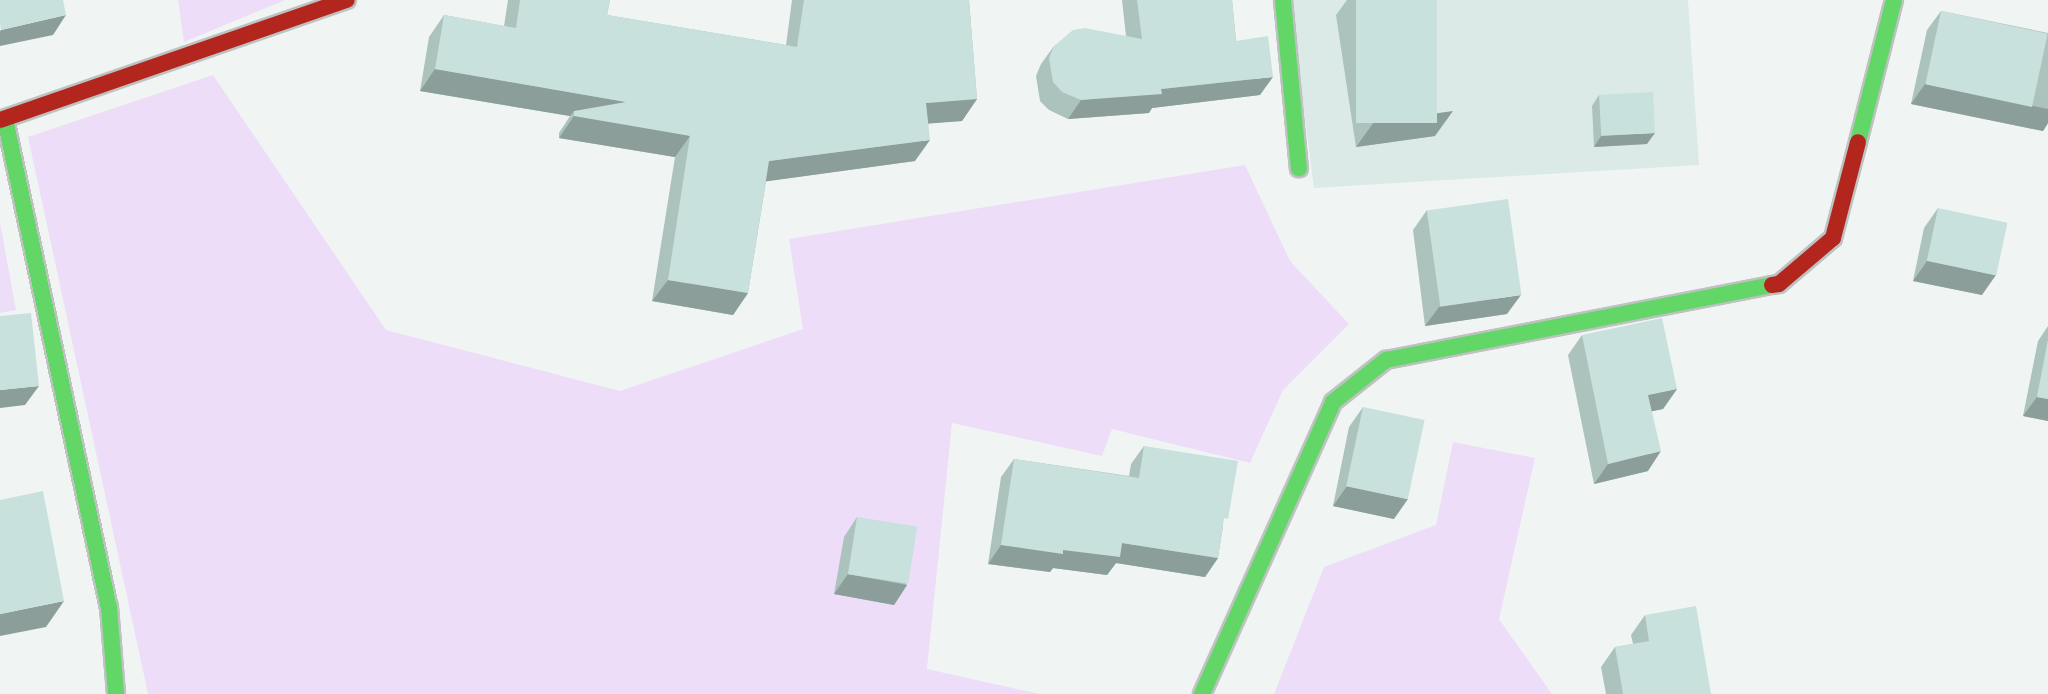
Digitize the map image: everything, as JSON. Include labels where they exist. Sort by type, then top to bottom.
[{"type":"street","points":[[116,694],[109,607],[2,119],[347,0]]},
{"type":"street","points":[[1283,0],[1298,168]]},
{"type":"street","points":[[1202,694],[1332,402],[1386,360],[1779,284],[1833,239],[1894,0]]},
{"type":"shaded area","points":[[178,0],[285,0],[184,42]]},
{"type":"shaded area","points":[[1289,0],[1688,0],[1699,165],[1314,188]]},
{"type":"shaded area","points":[[213,75],[386,330],[620,391],[803,329],[789,239],[1245,165],[1290,261],[1349,324],[1283,390],[1250,463],[1112,429],[1102,456],[952,423],[927,669],[1040,694],[148,694],[28,137]]},
{"type":"shaded area","points":[[0,222],[16,310],[0,313]]},
{"type":"shaded area","points":[[1453,442],[1535,458],[1499,619],[1552,694],[1274,694],[1324,567],[1436,525]]},
{"type":"building","points":[[0,0],[63,0],[66,15],[1,30]]},
{"type":"building","points":[[520,0],[610,0],[607,15],[797,47],[804,0],[969,0],[977,99],[926,103],[930,140],[769,161],[748,293],[668,280],[690,136],[574,116],[574,111],[626,102],[435,69],[444,15],[516,28]]},
{"type":"building","points":[[1137,0],[1232,0],[1236,41],[1268,36],[1273,77],[1161,89],[1162,94],[1081,100],[1062,92],[1053,82],[1049,58],[1054,46],[1073,30],[1085,28],[1142,39]]},
{"type":"building","points":[[1356,0],[1437,0],[1437,123],[1356,123]]},
{"type":"building","points":[[1941,11],[2048,34],[2032,107],[1925,84]]},
{"type":"building","points":[[1653,92],[1655,133],[1601,136],[1599,95]]},
{"type":"building","points":[[1508,199],[1521,295],[1440,306],[1427,210]]},
{"type":"building","points":[[1938,208],[2007,223],[1996,276],[1927,261]]},
{"type":"building","points":[[31,313],[39,386],[0,390],[0,316]]},
{"type":"building","points":[[1662,318],[1677,389],[1648,395],[1661,451],[1608,464],[1582,335]]},
{"type":"building","points":[[2048,339],[2048,399],[2037,397]]},
{"type":"building","points":[[1363,407],[1425,420],[1408,499],[1346,486]]},
{"type":"building","points":[[1144,446],[1238,461],[1228,519],[1224,518],[1218,558],[1122,543],[1120,557],[1063,550],[1063,554],[1001,545],[1014,459],[1139,478]]},
{"type":"building","points":[[43,491],[64,601],[0,614],[0,500]]},
{"type":"building","points":[[857,517],[917,527],[908,584],[848,574]]},
{"type":"building","points":[[1696,606],[1711,694],[1623,694],[1615,647],[1649,641],[1645,615]]},
{"type":"traffic: fast","points":[[1283,0],[1299,168]]},
{"type":"traffic: fast","points":[[1858,142],[1894,0]]},
{"type":"traffic: fast","points":[[5,119],[109,607],[116,694]]},
{"type":"traffic: fast","points":[[1202,694],[1333,402],[1386,360],[1772,285]]},
{"type":"traffic: jam","points":[[0,120],[347,0]]},
{"type":"traffic: jam","points":[[1772,285],[1779,284],[1833,238],[1858,142]]}]
